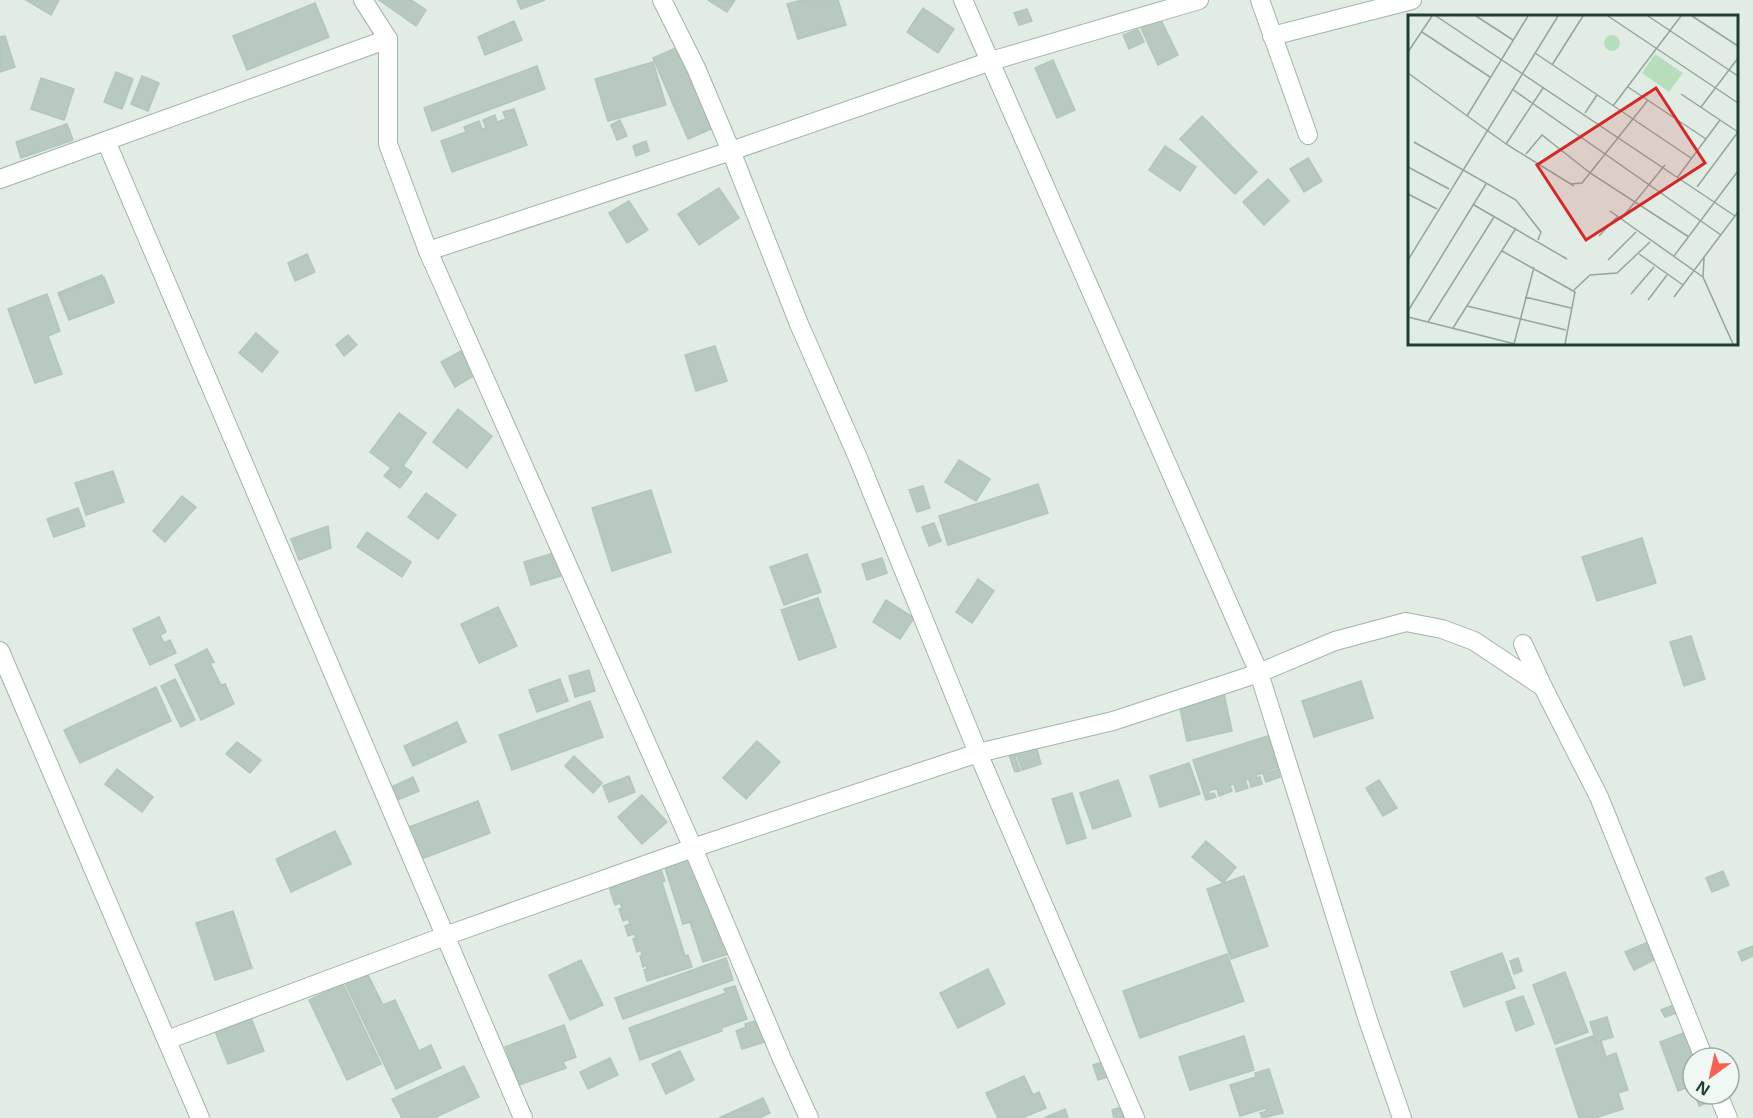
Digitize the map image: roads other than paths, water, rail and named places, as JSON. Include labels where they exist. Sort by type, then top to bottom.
[{"type":"street","points":[[363,0],[388,39],[388,144],[428,251],[693,848],[809,1118]]},
{"type":"street","points":[[662,0],[696,68],[799,324],[858,458],[978,753],[1136,1118]]},
{"type":"street","points":[[963,0],[1259,673],[1368,1020],[1402,1118]]},
{"type":"street","points":[[428,251],[991,62],[1199,0]]},
{"type":"street","points":[[1260,0],[1308,135]]},
{"type":"street","points":[[1272,36],[1412,0]]},
{"type":"street","points":[[0,179],[388,39]]},
{"type":"street","points":[[106,141],[523,1118]]},
{"type":"street","points":[[167,1040],[446,936],[693,848],[978,753],[1113,721],[1259,673],[1335,641],[1406,622],[1443,629],[1474,641],[1543,687]]},
{"type":"street","points":[[1523,644],[1599,797],[1699,1046]]},
{"type":"street","points":[[0,651],[200,1118]]}]
